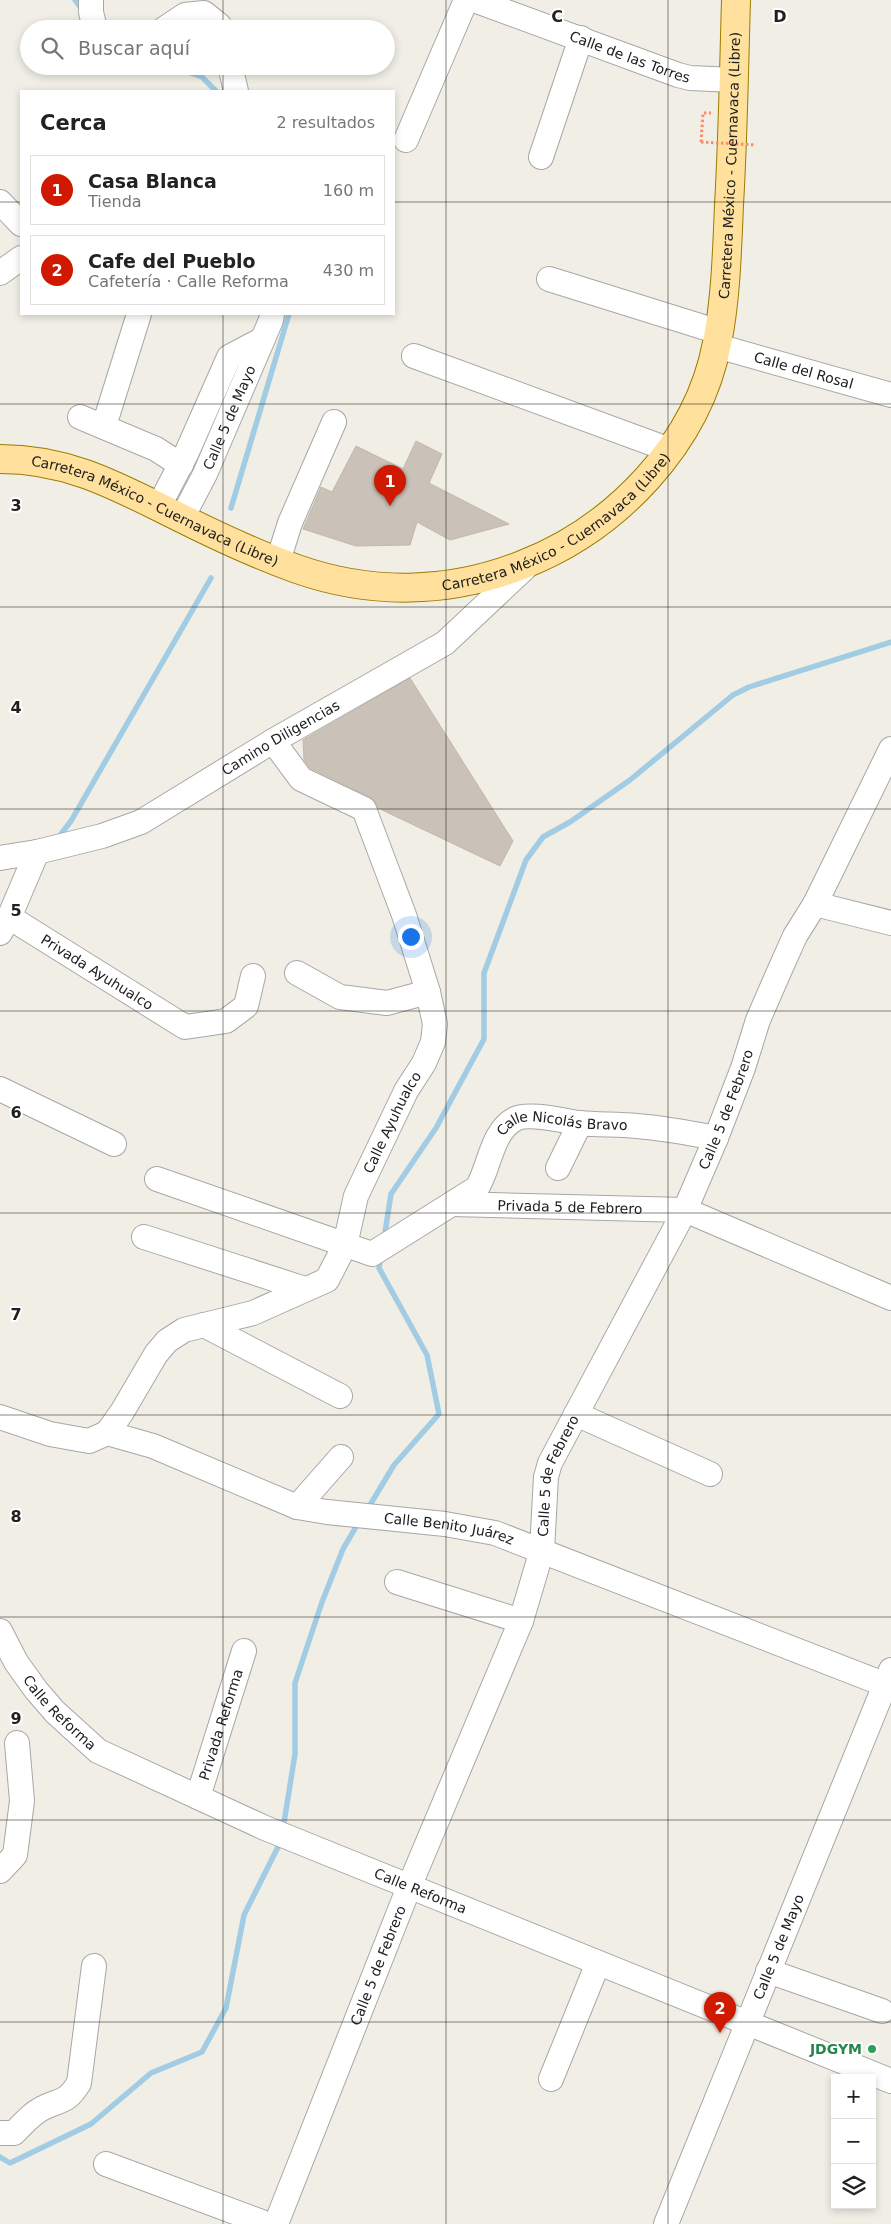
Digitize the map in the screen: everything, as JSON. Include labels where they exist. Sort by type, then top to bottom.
[{"type":"main road","name":"Carretera México - Cuernavaca (Libre)","points":[[0,459],[17,459],[74,469],[111,483],[278,561],[329,579],[370,586],[401,588],[454,584],[492,575],[532,561],[560,548],[607,516],[652,474],[686,424],[700,394],[718,339],[727,248],[736,0]]},
{"type":"street","points":[[91,0],[94,20]]},
{"type":"street","points":[[406,140],[466,0]]},
{"type":"street","name":"Calle de las Torres","points":[[474,0],[678,75],[690,78],[734,80]]},
{"type":"street","points":[[177,20],[185,14],[204,13],[214,20]]},
{"type":"street","points":[[542,157],[581,38]]},
{"type":"street","points":[[232,75],[236,90]]},
{"type":"street","points":[[0,202],[20,223]]},
{"type":"street","points":[[0,273],[20,259]]},
{"type":"street","name":"Calle del Rosal","points":[[549,279],[718,339],[891,395]]},
{"type":"street","points":[[104,426],[139,315]]},
{"type":"street","name":"Calle 5 de Mayo","points":[[170,512],[205,474],[272,315]]},
{"type":"street","points":[[170,512],[181,465],[229,357],[263,339]]},
{"type":"street","points":[[414,356],[670,450]]},
{"type":"street","points":[[80,416],[156,450],[181,465]]},
{"type":"street","points":[[278,561],[290,523],[334,422]]},
{"type":"street","name":"Camino Diligencias","points":[[0,858],[36,855],[102,836],[141,822],[273,740],[445,642],[532,561]]},
{"type":"street","name":"Calle Ayuhualco","points":[[107,1433],[122,1412],[156,1354],[167,1341],[184,1330],[253,1313],[326,1280],[345,1245],[356,1196],[406,1091],[424,1063],[433,1042],[435,1024],[428,992],[404,915],[364,809],[300,779],[273,740]]},
{"type":"street","name":"Calle 5 de Febrero","points":[[276,2224],[409,1887],[521,1621],[542,1550],[546,1477],[550,1463],[685,1210],[743,1068],[758,1020],[795,936],[815,904],[891,749]]},
{"type":"street","points":[[7,921],[36,855]]},
{"type":"street","points":[[815,904],[891,923]]},
{"type":"street","name":"Privada Ayuhualco","points":[[7,921],[185,1027],[226,1021],[246,1006],[253,976]]},
{"type":"street","points":[[297,973],[340,997],[388,1003],[428,992]]},
{"type":"street","points":[[0,1090],[114,1144]]},
{"type":"street","name":"Calle Nicolás Bravo","points":[[157,1179],[372,1254],[404,1236],[477,1188],[482,1181],[495,1144],[505,1128],[516,1118],[528,1116],[580,1123],[638,1126],[716,1138]]},
{"type":"street","points":[[558,1168],[580,1123]]},
{"type":"street","name":"Privada 5 de Febrero","points":[[452,1204],[685,1210]]},
{"type":"street","points":[[685,1210],[891,1298]]},
{"type":"street","points":[[144,1237],[305,1289]]},
{"type":"street","points":[[204,1325],[340,1396]]},
{"type":"street","points":[[576,1414],[710,1474]]},
{"type":"street","points":[[0,1417],[50,1434],[89,1441],[107,1433]]},
{"type":"street","name":"Calle Benito Juárez","points":[[107,1433],[153,1446],[298,1506],[326,1512],[445,1524],[495,1533],[889,1680]]},
{"type":"street","points":[[298,1506],[341,1457]]},
{"type":"street","points":[[397,1582],[521,1621]]},
{"type":"street","name":"Calle Reforma","points":[[0,1631],[16,1662],[36,1690],[55,1712],[98,1751],[265,1828],[891,2081]]},
{"type":"street","name":"Privada Reforma","points":[[198,1797],[244,1651]]},
{"type":"street","name":"Calle 5 de Mayo","points":[[666,2224],[768,1971],[889,1680]]},
{"type":"street","points":[[0,1871],[15,1855],[22,1801],[17,1742]]},
{"type":"street","points":[[551,2080],[598,1963]]},
{"type":"street","points":[[0,2133],[14,2133],[36,2113],[64,2101],[73,2093],[79,2083],[94,1966]]},
{"type":"street","points":[[768,1971],[882,2011]]},
{"type":"street","points":[[106,2164],[267,2224]]},
{"type":"path","points":[[703,113],[701,142],[756,145]]},
{"type":"building","points":[[416,441],[442,454],[429,483],[509,524],[450,540],[417,522],[410,545],[356,546],[303,529],[321,487],[332,492],[356,446],[403,469]]},
{"type":"building","points":[[410,678],[513,841],[500,866],[378,808],[370,797],[310,768],[304,760],[303,740]]},
{"type":"waterway","points":[[75,0],[83,11]]},
{"type":"waterway","points":[[197,75],[202,77],[215,90]]},
{"type":"waterway","points":[[231,508],[289,315]]},
{"type":"waterway","points":[[58,838],[71,821],[211,578]]},
{"type":"waterway","points":[[384,1239],[391,1194],[436,1128],[484,1039],[484,973],[526,860],[543,837],[570,822],[630,780],[733,695],[749,687],[891,642]]},
{"type":"waterway","points":[[367,1510],[394,1465],[439,1414],[427,1355],[379,1268],[381,1256]]},
{"type":"waterway","points":[[283,1829],[295,1754],[295,1683],[322,1602],[343,1549],[360,1520]]},
{"type":"waterway","points":[[0,2157],[10,2163],[91,2124],[151,2073],[202,2052],[226,2008],[244,1915],[281,1841]]},
{"type":"place","name":"Casa Blanca","points":[[390,506]]},
{"type":"place","name":"Cafe del Pueblo","points":[[720,2033]]},
{"type":"place","name":"JDGYM","points":[[872,2049]]}]
